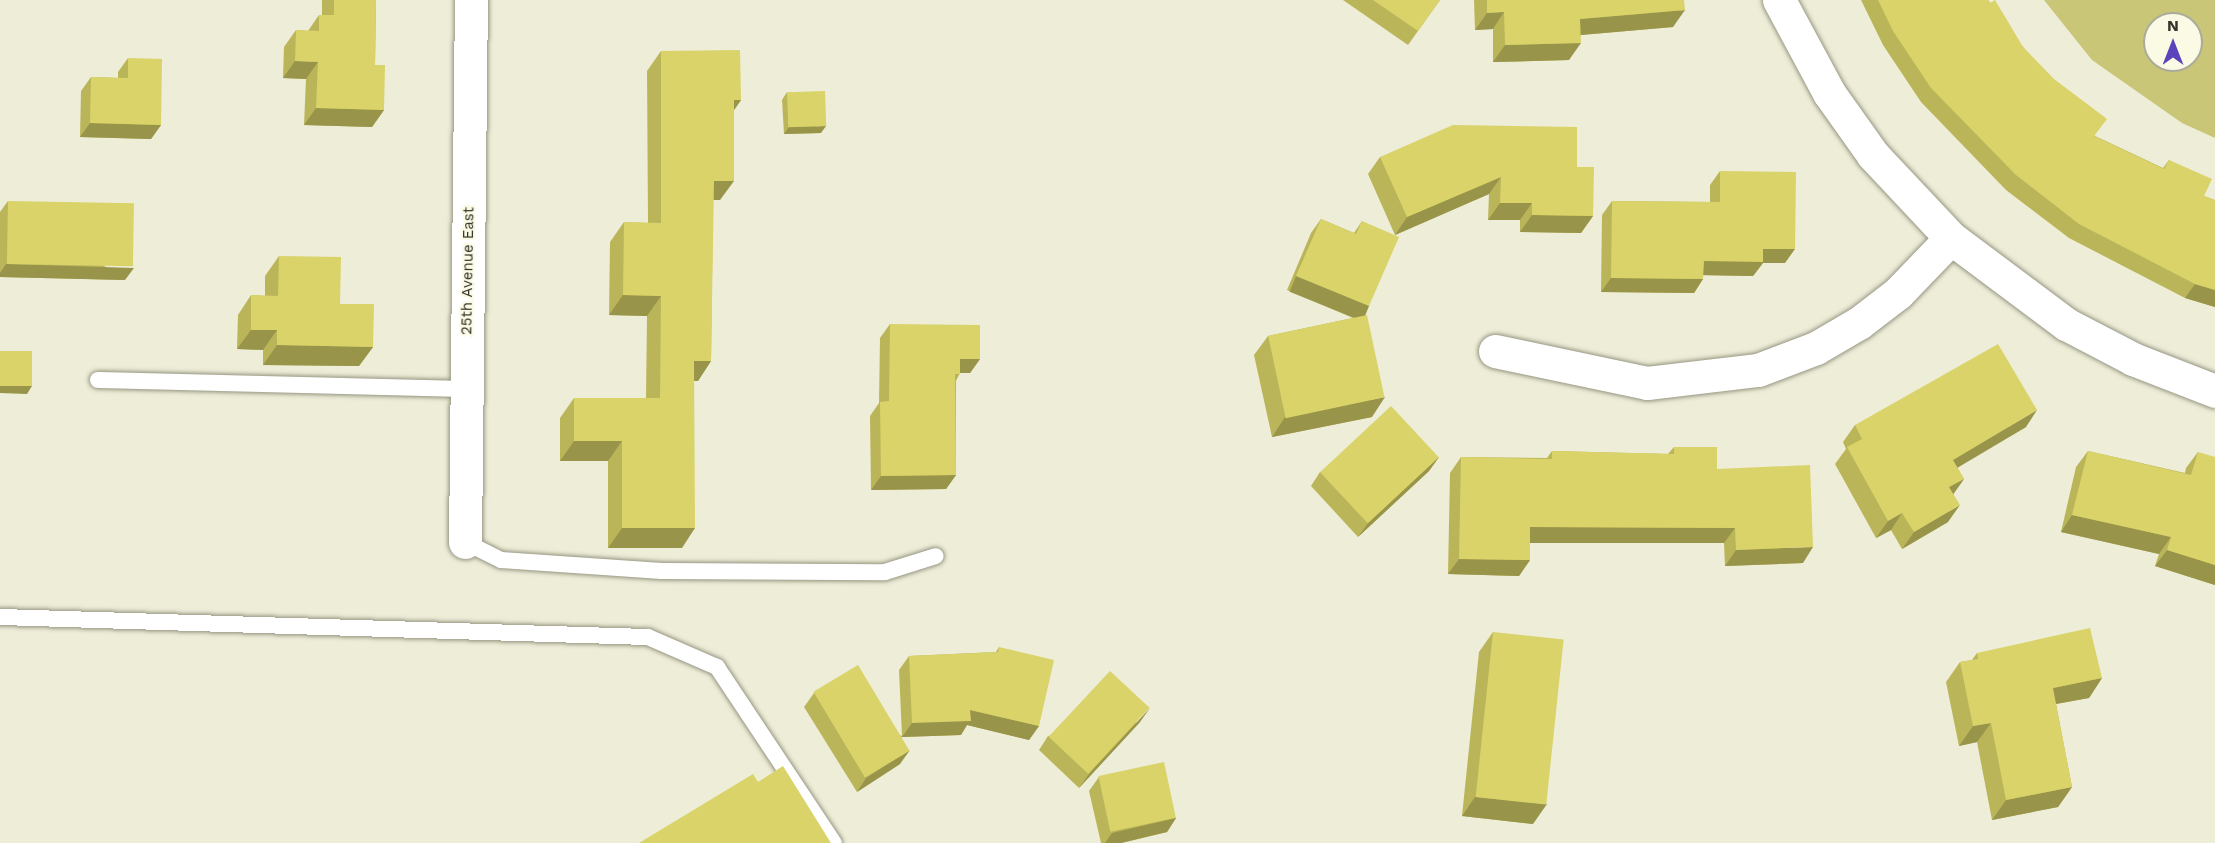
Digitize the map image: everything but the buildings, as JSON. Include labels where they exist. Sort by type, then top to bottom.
[{"type":"street","name":"25th Avenue East","points":[[465,542],[471,0]]},
{"type":"street","points":[[1779,0],[1848,120],[1951,238],[2066,324],[2133,359],[2215,391]]},
{"type":"street","points":[[1495,351],[1647,382],[1758,370],[1816,348],[1859,323],[1898,293],[1951,238]]},
{"type":"lane","points":[[98,380],[467,389]]},
{"type":"lane","points":[[465,542],[501,560],[662,571],[885,572],[936,556]]},
{"type":"lane","points":[[0,617],[648,637],[717,667],[834,843]]},
{"type":"shaded area","points":[[2044,0],[2215,0],[2215,138],[2182,123],[2092,60]]}]
